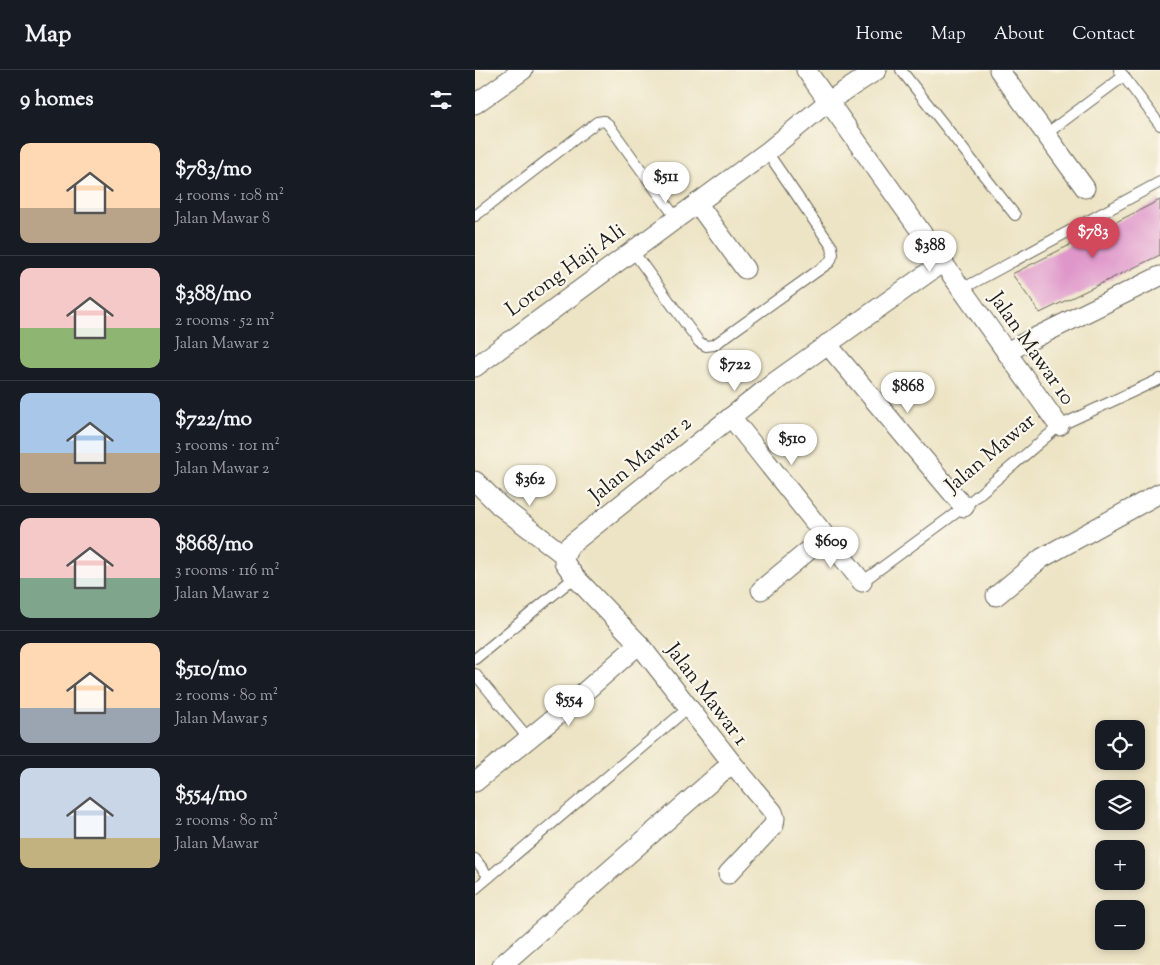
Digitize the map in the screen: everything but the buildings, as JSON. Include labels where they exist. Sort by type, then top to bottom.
[{"type":"street","points":[[475,104],[523,70]]},
{"type":"street","name":"Jalan Mawar 10","points":[[806,70],[1059,426]]},
{"type":"street","name":"Lorong Haji Ali","points":[[475,367],[767,152],[829,101],[877,70]]},
{"type":"street","points":[[999,70],[1085,188]]},
{"type":"street","points":[[697,203],[745,269]]},
{"type":"street","name":"Jalan Mawar 2","points":[[565,556],[569,546],[776,380],[943,262]]},
{"type":"street","points":[[1006,352],[1160,276]]},
{"type":"street","points":[[827,344],[964,507]]},
{"type":"street","points":[[731,417],[862,582]]},
{"type":"street","name":"Jalan Mawar 1","points":[[475,481],[501,506],[565,556],[565,562],[575,577],[639,644],[732,764],[502,965]]},
{"type":"street","points":[[996,596],[1042,558],[1160,493]]},
{"type":"street","points":[[761,590],[826,536]]},
{"type":"street","points":[[475,782],[529,739],[639,644]]},
{"type":"street","points":[[729,874],[774,825],[775,818],[773,812],[732,764]]},
{"type":"lane","points":[[901,70],[1015,215]]},
{"type":"lane","points":[[1046,134],[1121,73],[1160,125]]},
{"type":"lane","points":[[475,216],[597,122],[604,121],[609,124],[676,218]]},
{"type":"lane","points":[[632,250],[699,342],[706,346],[714,345],[830,262],[833,254],[832,247],[767,152]]},
{"type":"lane","points":[[962,290],[1160,182]]},
{"type":"lane","name":"Jalan Mawar","points":[[862,582],[964,507],[1059,426],[1160,379]]},
{"type":"lane","points":[[475,658],[575,577]]},
{"type":"lane","points":[[475,674],[529,739]]},
{"type":"lane","points":[[475,889],[688,708]]},
{"type":"lane","points":[[475,859],[489,877]]}]
